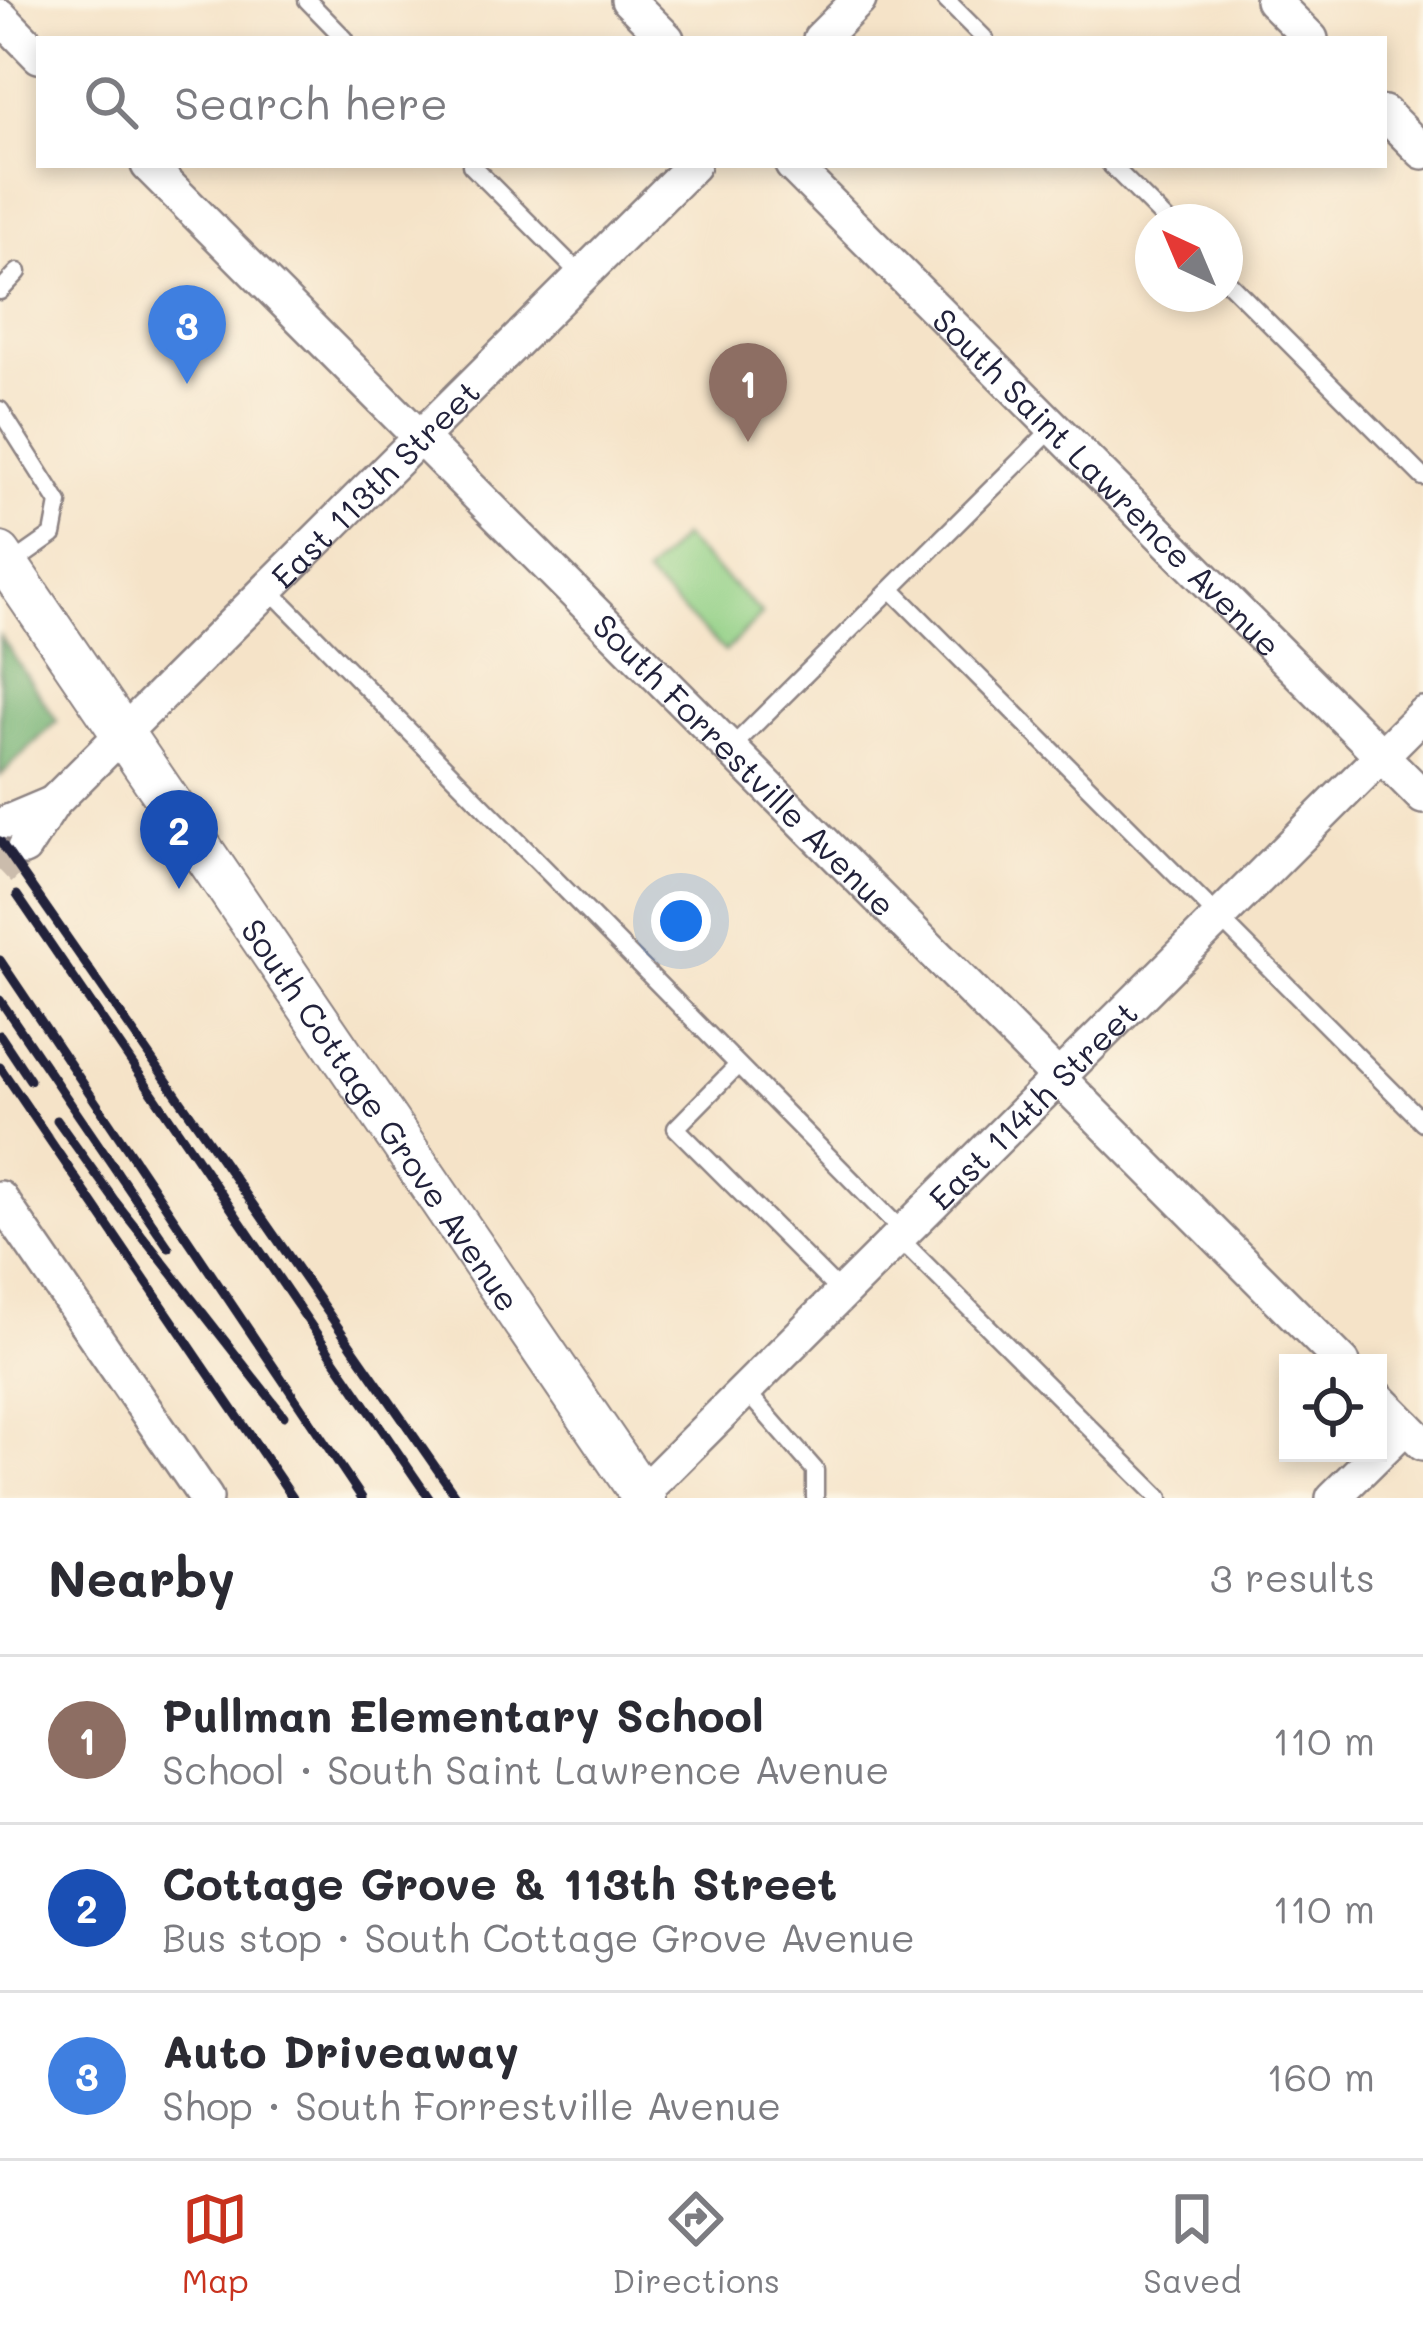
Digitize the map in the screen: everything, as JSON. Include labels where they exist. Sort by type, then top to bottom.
[{"type":"street","points":[[628,0],[664,36]]},
{"type":"street","points":[[823,36],[859,0]]},
{"type":"street","points":[[1272,0],[1308,36]]},
{"type":"street","points":[[0,16],[36,53]]},
{"type":"street","points":[[1387,116],[1423,152]]},
{"type":"street","name":"South Forrestville Avenue","points":[[151,168],[1334,1354]]},
{"type":"street","name":"East 113th Street","points":[[16,835],[691,168]]},
{"type":"street","name":"South Saint Lawrence Avenue","points":[[795,168],[1423,797]]},
{"type":"street","name":"South Cottage Grove Avenue","points":[[4,560],[642,1496]]},
{"type":"street","name":"East 114th Street","points":[[642,1496],[1423,714]]},
{"type":"street","points":[[0,1198],[206,1498]]},
{"type":"street","points":[[1333,1498],[1414,1435],[1387,1407]]},
{"type":"lane","points":[[307,0],[342,36]]},
{"type":"lane","points":[[946,0],[982,36]]},
{"type":"lane","points":[[474,168],[582,276]]},
{"type":"lane","points":[[1114,168],[1150,204]]},
{"type":"lane","points":[[0,291],[18,272]]},
{"type":"lane","points":[[1243,297],[1423,477]]},
{"type":"lane","points":[[0,410],[59,503],[52,535],[4,560]]},
{"type":"lane","points":[[730,749],[1054,427]]},
{"type":"lane","points":[[268,588],[1160,1498]]},
{"type":"lane","points":[[891,589],[1423,1122]]},
{"type":"lane","points":[[738,1065],[676,1128],[842,1294]]},
{"type":"lane","points":[[745,1390],[815,1470],[815,1498]]},
{"type":"green space","points":[[682,537],[762,614],[725,652],[645,575]]},
{"type":"green space","points":[[0,636],[57,721],[0,776]]},
{"type":"tunnel","points":[[0,871],[24,848]]},
{"type":"railway","points":[[0,841],[457,1498]]},
{"type":"railway","points":[[17,895],[429,1498]]},
{"type":"railway","points":[[0,960],[362,1498]]},
{"type":"railway","points":[[0,1000],[169,1248]]},
{"type":"railway","points":[[0,1035],[30,1080]]},
{"type":"railway","points":[[0,1067],[293,1498]]},
{"type":"railway","points":[[57,1120],[284,1416]]},
{"type":"place","name":"Auto Driveaway","points":[[187,384]]},
{"type":"place","name":"Pullman Elementary School","points":[[748,442]]},
{"type":"place","name":"Cottage Grove & 113th Street","points":[[179,889]]}]
